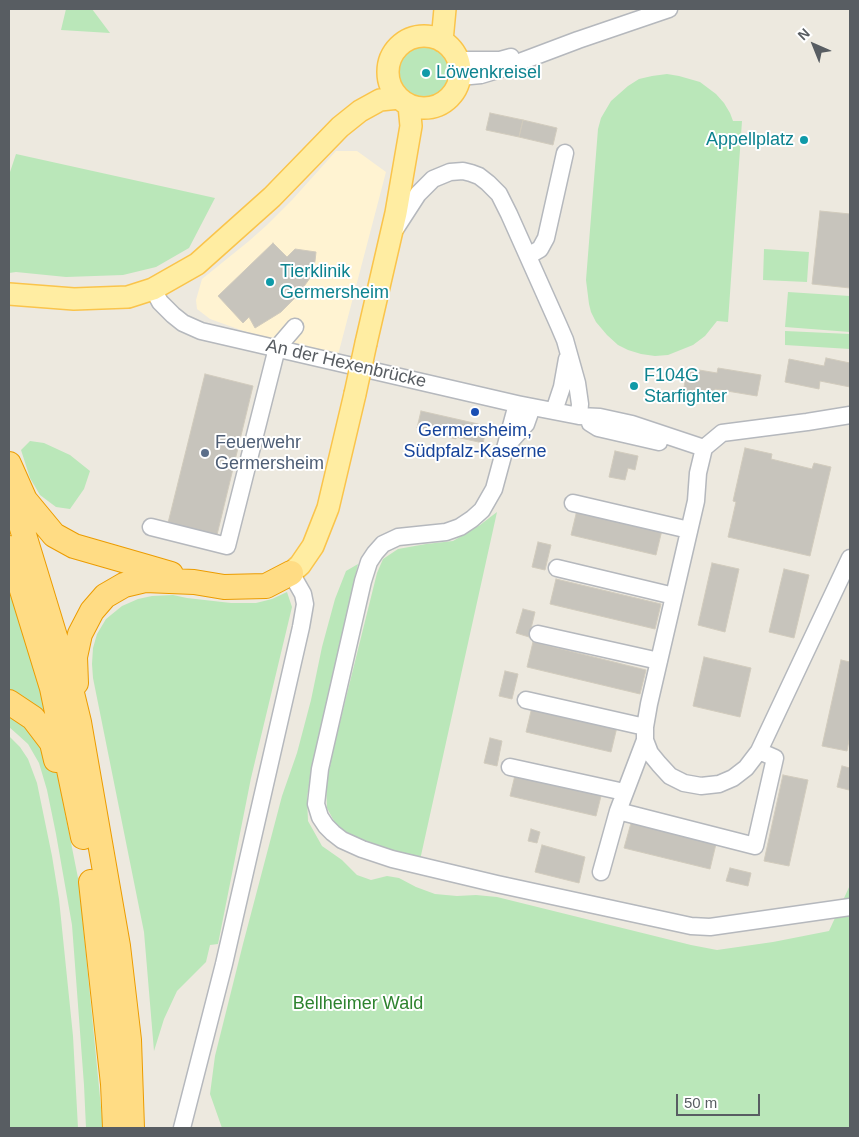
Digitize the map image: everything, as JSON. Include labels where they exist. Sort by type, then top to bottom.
[{"type":"highway","points":[[9,464],[25,500],[54,535],[74,546],[194,582]]},
{"type":"highway","points":[[9,491],[71,689],[79,722],[118,946],[129,1040],[132,1128]]},
{"type":"highway","points":[[9,548],[52,688],[87,854],[113,1084],[115,1128]]},
{"type":"highway","points":[[79,722],[75,657],[80,634],[92,611],[105,596],[124,586],[145,580],[194,582],[224,587],[266,586],[291,573]]},
{"type":"highway","points":[[9,702],[33,718],[52,743],[78,849],[87,854]]},
{"type":"main road","points":[[432,38],[429,26],[435,9]]},
{"type":"main road","points":[[432,38],[445,9]]},
{"type":"main road","points":[[9,294],[74,299],[128,296],[153,289],[197,264],[272,197],[340,127],[360,111],[380,100],[413,103],[440,104],[450,97],[456,88],[459,69],[454,52],[449,46],[432,38],[412,38],[397,48],[389,65],[388,75],[394,91],[413,103],[425,116],[414,162],[396,213],[328,508],[313,546],[300,565],[291,573]]},
{"type":"main road","points":[[293,176],[336,120],[382,83],[388,75]]},
{"type":"street","points":[[459,69],[481,74],[500,69],[669,9]]},
{"type":"street","points":[[527,252],[540,249],[546,238],[565,153]]},
{"type":"street","points":[[392,236],[408,208],[433,179],[450,172],[463,171],[479,176],[488,183],[499,194],[509,214],[559,326],[577,383],[580,404],[579,416]]},
{"type":"street","name":"An der Hexenbrücke","points":[[153,289],[160,302],[173,315],[201,331],[525,406],[579,416],[598,428],[671,445],[704,448]]},
{"type":"street","points":[[151,527],[227,546],[277,348],[295,327]]},
{"type":"street","points":[[554,411],[562,387],[568,354]]},
{"type":"street","points":[[525,406],[506,447],[494,489],[482,510],[472,520],[446,532],[398,537],[383,544],[369,562],[320,770],[316,804],[320,817],[326,826],[342,840],[392,859],[691,926],[710,927],[850,906]]},
{"type":"street","points":[[601,872],[618,810],[645,734],[649,704],[696,501],[698,472],[704,448],[722,433],[850,415]]},
{"type":"street","points":[[573,503],[689,530]]},
{"type":"street","points":[[645,734],[650,752],[659,764],[670,776],[684,783],[702,786],[719,784],[733,778],[746,768],[759,751],[850,558]]},
{"type":"street","points":[[556,568],[674,596]]},
{"type":"street","points":[[182,1128],[224,964],[301,627],[305,604],[303,594],[291,573]]},
{"type":"street","points":[[538,634],[659,661]]},
{"type":"street","points":[[526,700],[645,734]]},
{"type":"street","points":[[618,810],[755,846],[775,758],[759,751]]},
{"type":"street","points":[[510,767],[624,792]]},
{"type":"shaded area","points":[[336,151],[357,151],[386,172],[338,355],[266,339],[210,319],[197,309],[196,300],[202,279],[267,225]]},
{"type":"green space","points":[[66,9],[92,9],[110,33],[61,30]]},
{"type":"green space","points":[[419,45],[429,45],[444,53],[450,62],[452,73],[450,84],[444,93],[429,101],[419,101],[408,96],[401,89],[396,78],[396,68],[401,57],[408,50]]},
{"type":"green space","points":[[667,74],[700,82],[716,94],[724,103],[733,121],[742,121],[728,322],[717,321],[705,336],[693,345],[668,355],[655,356],[628,350],[618,345],[607,335],[596,322],[591,312],[586,280],[598,129],[601,118],[611,101],[628,86],[639,79]]},
{"type":"green space","points":[[16,154],[215,198],[189,248],[156,267],[123,275],[66,277],[9,273],[9,175]]},
{"type":"green space","points":[[764,249],[809,252],[807,282],[763,280]]},
{"type":"green space","points":[[788,292],[850,296],[850,332],[785,327]]},
{"type":"green space","points":[[785,331],[850,334],[850,349],[785,345]]},
{"type":"green space","points":[[30,441],[44,443],[70,455],[90,471],[84,489],[70,509],[56,507],[40,495],[30,478],[21,450]]},
{"type":"green space","points":[[497,512],[420,860],[371,847],[349,836],[335,823],[327,808],[326,785],[377,573],[383,559],[398,549],[453,541]]},
{"type":"green space","name":"Bellheimer Wald","points":[[358,564],[312,765],[307,798],[308,821],[322,846],[342,860],[357,875],[371,880],[387,876],[399,878],[435,894],[497,897],[717,950],[829,931],[850,885],[850,1128],[222,1128],[210,1094],[215,1056],[282,796],[297,753],[311,700],[322,647],[335,599],[346,571]]},
{"type":"green space","points":[[10,583],[50,727],[9,697]]},
{"type":"green space","points":[[287,592],[292,607],[251,778],[218,944],[210,945],[206,962],[177,991],[164,1019],[154,1051],[144,932],[93,678],[93,648],[97,634],[106,619],[122,606],[138,599],[173,595],[231,603],[256,603],[272,599]]},
{"type":"green space","points":[[9,707],[53,757],[60,787],[79,883],[103,1128],[86,1128],[72,925],[47,790],[39,763],[28,744],[9,727]]},
{"type":"green space","points":[[9,736],[28,759],[37,783],[52,856],[59,899],[73,1036],[78,1128],[9,1128]]},
{"type":"building","points":[[490,113],[523,120],[519,137],[486,130]]},
{"type":"building","points":[[523,120],[557,128],[553,145],[519,137]]},
{"type":"building","points":[[820,211],[850,214],[850,288],[812,284]]},
{"type":"building","name":"Tierklinik Germersheim","points":[[273,243],[287,257],[295,249],[316,252],[315,261],[310,278],[297,296],[281,312],[255,328],[249,317],[243,323],[218,296]]},
{"type":"building","points":[[826,358],[850,363],[850,387],[820,381],[819,389],[785,382],[789,359],[824,366]]},
{"type":"building","points":[[687,368],[717,373],[718,368],[761,375],[757,396],[715,389],[713,399],[683,394]]},
{"type":"building","points":[[205,374],[253,386],[216,539],[167,527]]},
{"type":"building","points":[[421,411],[487,426],[483,443],[456,437],[456,439],[444,436],[445,434],[417,428]]},
{"type":"building","points":[[745,448],[772,454],[771,459],[812,469],[814,463],[831,467],[810,556],[728,537],[736,502],[733,501]]},
{"type":"building","points":[[615,451],[638,456],[635,470],[628,468],[625,480],[609,477]]},
{"type":"building","points":[[577,510],[662,530],[656,555],[571,535]]},
{"type":"building","points":[[538,542],[551,545],[545,570],[532,567]]},
{"type":"building","points":[[712,563],[739,569],[725,632],[698,625]]},
{"type":"building","points":[[784,569],[809,575],[794,638],[769,632]]},
{"type":"building","points":[[556,579],[661,604],[655,629],[550,604]]},
{"type":"building","points":[[523,609],[535,612],[529,637],[516,633]]},
{"type":"building","points":[[533,642],[646,670],[640,694],[527,667]]},
{"type":"building","points":[[704,657],[751,668],[740,717],[693,706]]},
{"type":"building","points":[[841,660],[850,662],[850,735],[847,751],[822,746]]},
{"type":"building","points":[[505,671],[518,674],[512,699],[499,696]]},
{"type":"building","points":[[532,707],[617,727],[611,752],[526,732]]},
{"type":"building","points":[[490,738],[502,741],[497,766],[484,763]]},
{"type":"building","points":[[842,766],[850,768],[849,790],[837,787]]},
{"type":"building","points":[[516,771],[602,792],[596,816],[510,796]]},
{"type":"building","points":[[783,775],[808,780],[789,866],[764,861]]},
{"type":"building","points":[[631,823],[716,844],[710,869],[624,848]]},
{"type":"building","points":[[531,829],[540,832],[537,843],[528,841]]},
{"type":"building","points":[[542,845],[585,857],[579,883],[535,872]]},
{"type":"building","points":[[730,868],[751,873],[748,886],[726,881]]},
{"type":"place","name":"Löwenkreisel","points":[[426,73]]},
{"type":"place","name":"Appellplatz","points":[[804,140]]},
{"type":"place","name":"Tierklinik Germersheim","points":[[270,282]]},
{"type":"place","name":"F104G Starfighter","points":[[634,386]]},
{"type":"place","name":"Germersheim, Südpfalz-Kaserne","points":[[475,412]]},
{"type":"place","name":"Feuerwehr Germersheim","points":[[205,453]]}]
